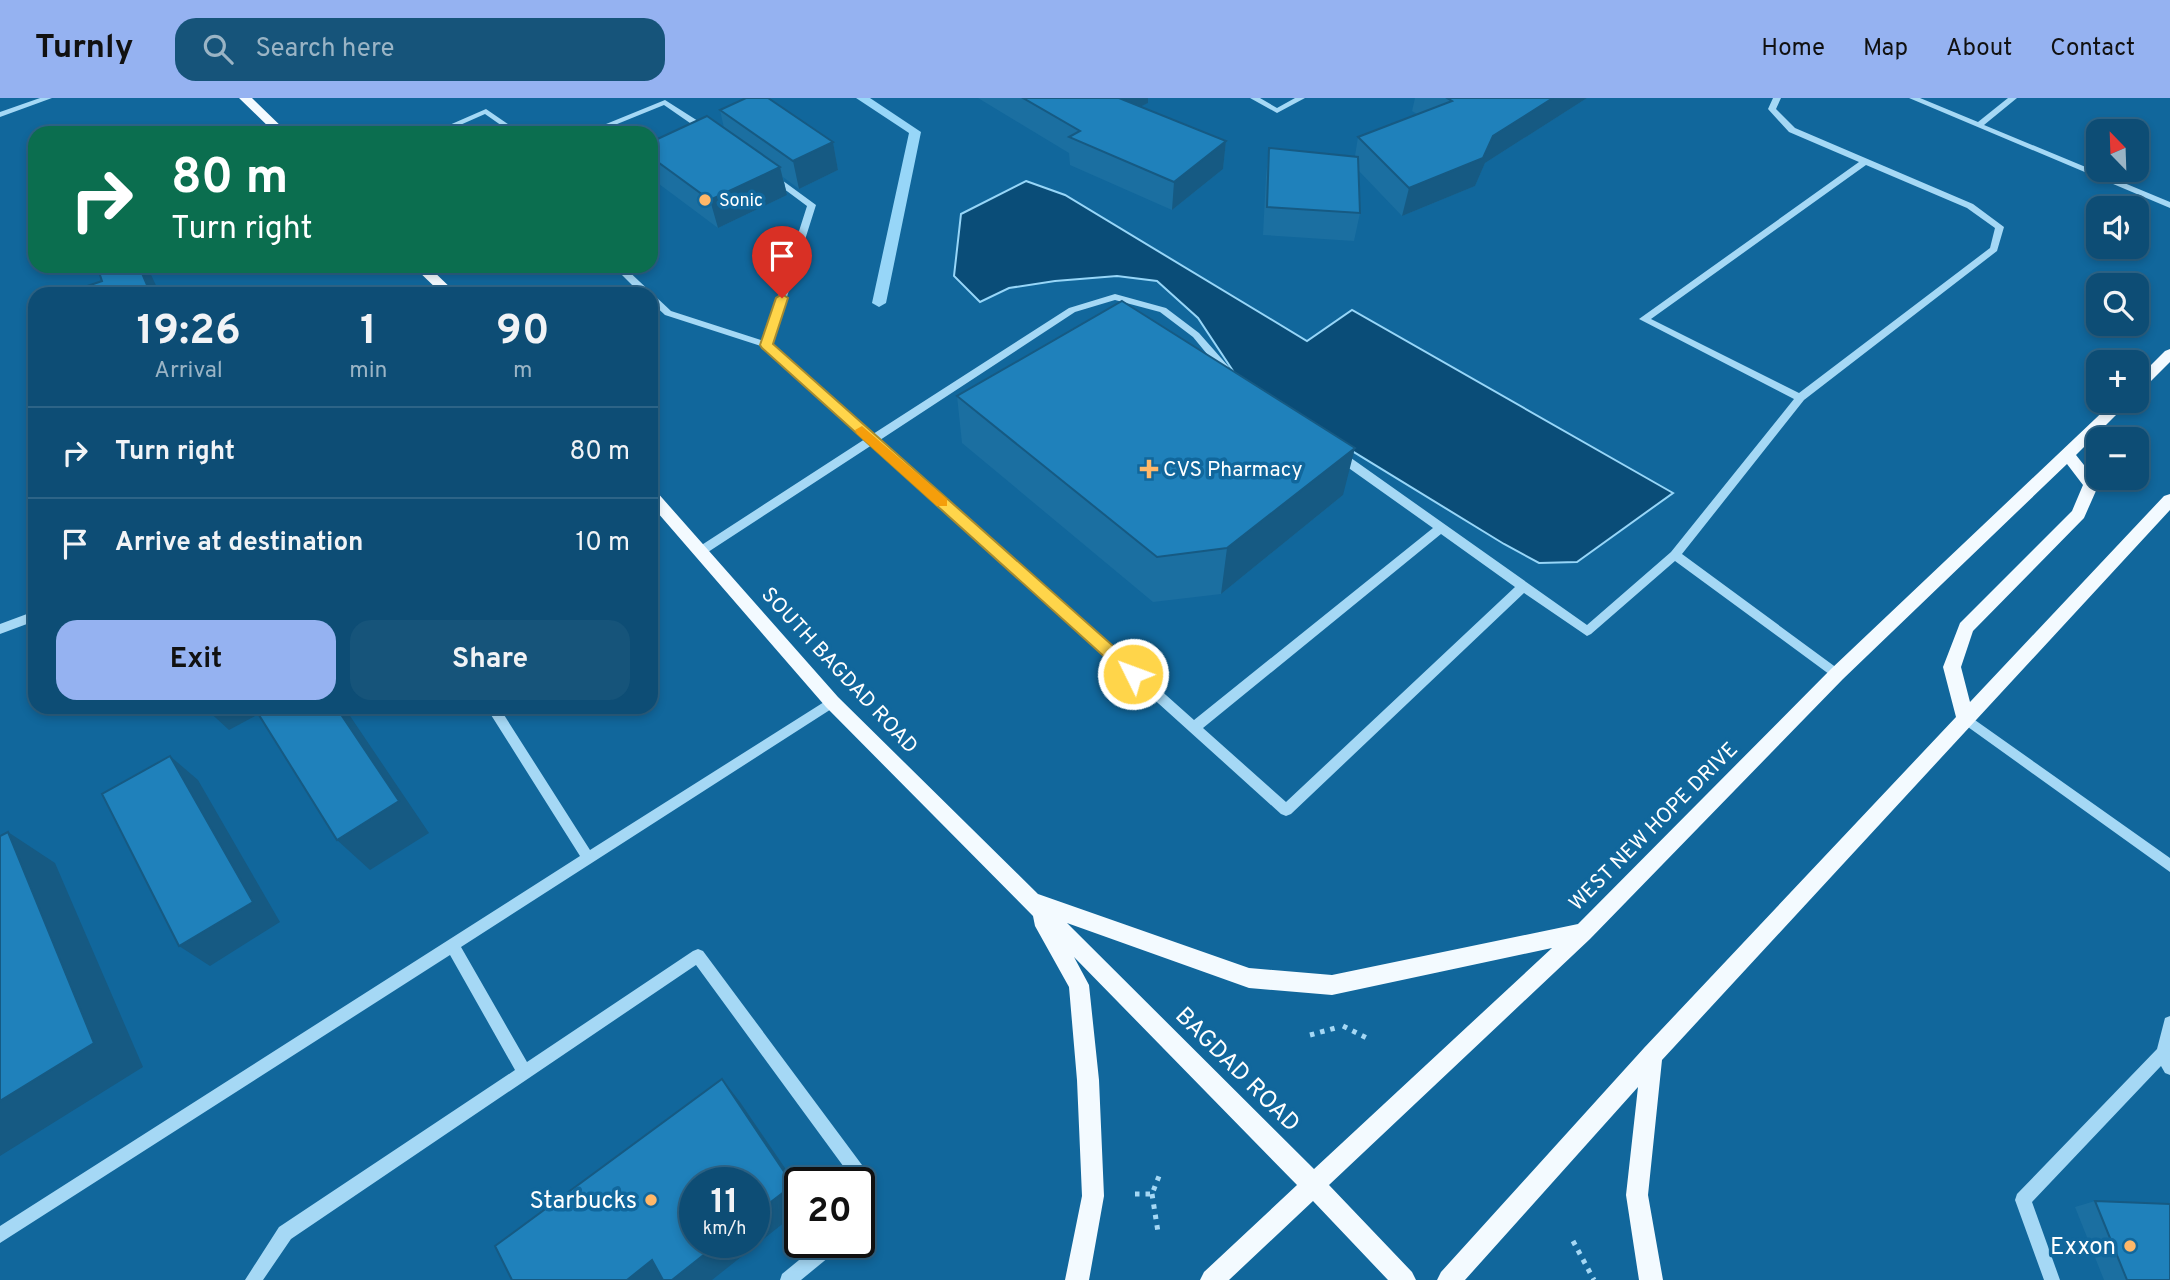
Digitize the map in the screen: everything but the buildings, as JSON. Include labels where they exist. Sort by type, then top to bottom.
[{"type":"main road","points":[[245,98],[275,126]]},
{"type":"main road","points":[[428,273],[443,287]]},
{"type":"main road","points":[[2149,375],[2170,354]]},
{"type":"main road","name":"WEST NEW HOPE DRIVE","points":[[1212,1280],[1583,932],[1837,674],[2111,413]]},
{"type":"main road","points":[[1965,718],[1952,667],[1966,628],[2078,514],[2091,484],[2068,455]]},
{"type":"main road","points":[[1449,1280],[1653,1055],[2170,500]]},
{"type":"main road","name":"SOUTH BAGDAD ROAD","points":[[658,503],[832,702],[1031,900]]},
{"type":"main road","points":[[1031,900],[1249,978],[1332,985],[1583,932]]},
{"type":"main road","points":[[1031,900],[1079,985],[1088,1080],[1093,1196],[1077,1280]]},
{"type":"main road","name":"BAGDAD ROAD","points":[[1031,900],[1315,1185],[1404,1280]]},
{"type":"main road","points":[[1651,1280],[1637,1195],[1653,1055]]},
{"type":"street","points":[[0,115],[48,98]]},
{"type":"street","points":[[1254,98],[1277,111],[1301,98]]},
{"type":"street","points":[[1334,451],[1587,631],[1675,555],[1800,398],[1994,249],[2000,228],[1970,206],[1792,130],[1772,108],[1777,98]]},
{"type":"street","points":[[1913,98],[2170,205]]},
{"type":"street","points":[[1979,125],[2013,98]]},
{"type":"street","points":[[605,126],[665,102],[722,141]]},
{"type":"street","points":[[451,126],[486,111],[507,126]]},
{"type":"street","points":[[1800,398],[1644,319],[1865,161]]},
{"type":"street","points":[[767,173],[812,205],[767,345]]},
{"type":"street","points":[[625,273],[640,287]]},
{"type":"street","points":[[701,551],[1072,310],[1115,297],[1163,310],[1196,335],[1216,362],[1233,376]]},
{"type":"street","points":[[658,304],[668,313],[767,345],[1286,810],[1522,587]]},
{"type":"street","points":[[1194,728],[1441,528]]},
{"type":"street","points":[[1675,555],[1837,674]]},
{"type":"street","points":[[0,629],[28,619]]},
{"type":"street","points":[[0,1235],[832,702]]},
{"type":"street","points":[[496,714],[588,858]]},
{"type":"street","points":[[1965,718],[2170,866]]},
{"type":"street","points":[[452,945],[525,1073]]},
{"type":"street","points":[[253,1280],[285,1233],[698,956],[853,1167]]},
{"type":"street","points":[[2052,1280],[2023,1200],[2163,1053],[2170,1023]]},
{"type":"street","points":[[2163,1053],[2170,1068]]},
{"type":"street","points":[[788,1280],[815,1258]]},
{"type":"path","points":[[1343,1026],[1367,1038]]},
{"type":"path","points":[[1158,1232],[1152,1194],[1161,1171]]},
{"type":"path","points":[[1123,1194],[1152,1194]]},
{"type":"path","points":[[1573,1241],[1596,1280]]},
{"type":"water","points":[[1026,181],[1065,195],[1307,341],[1352,310],[1673,493],[1577,562],[1539,563],[1241,383],[1198,318],[1157,281],[1117,276],[1055,281],[1009,288],[980,302],[954,276],[961,214]]},
{"type":"waterway","points":[[862,98],[915,132],[879,303]]},
{"type":"slow traffic","points":[[862,430],[942,503]]},
{"type":"place","name":"Sonic","points":[[705,200]]},
{"type":"place","name":"CVS Pharmacy","points":[[1149,469]]},
{"type":"place","name":"Starbucks","points":[[651,1200]]},
{"type":"place","name":"Exxon","points":[[2130,1246]]},
{"type":"route","points":[[782,298],[767,345],[1133,674]]}]
